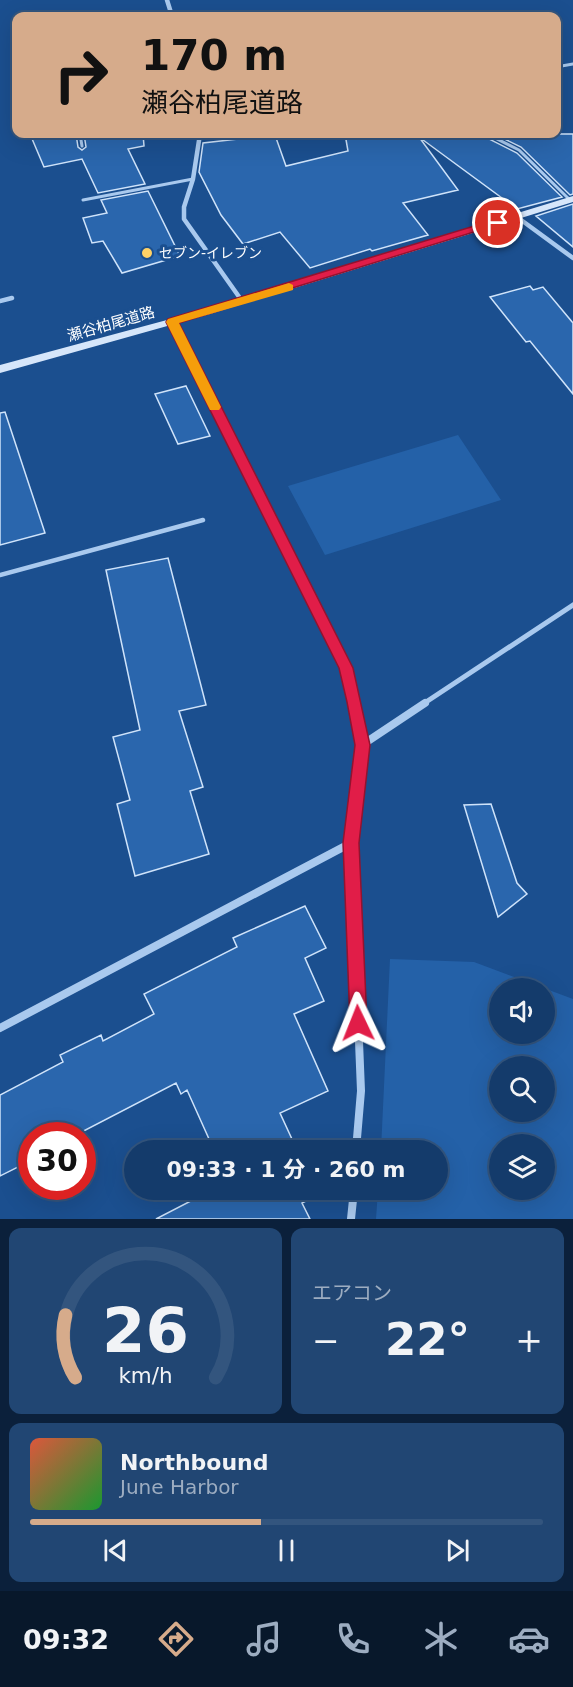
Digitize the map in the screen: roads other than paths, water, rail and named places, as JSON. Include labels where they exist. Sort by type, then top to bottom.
[{"type":"main road","name":"瀬谷柏尾道路","points":[[0,369],[172,322],[571,199]]},
{"type":"street","points":[[199,138],[193,179],[184,207],[184,219],[242,301]]},
{"type":"street","points":[[517,216],[573,258]]},
{"type":"street","points":[[0,301],[12,298]]},
{"type":"street","points":[[172,322],[346,668],[363,745],[351,843],[361,1091],[357,1140]]},
{"type":"street","points":[[363,745],[573,605]]},
{"type":"street","points":[[0,1028],[351,843]]},
{"type":"street","points":[[351,1219],[353,1200]]},
{"type":"lane","points":[[81,138],[82,146]]},
{"type":"lane","points":[[495,138],[519,150],[571,199]]},
{"type":"lane","points":[[83,200],[193,179]]},
{"type":"lane","points":[[0,575],[203,520]]},
{"type":"place","name":"セブン-イレブン","points":[[147,253]]}]
